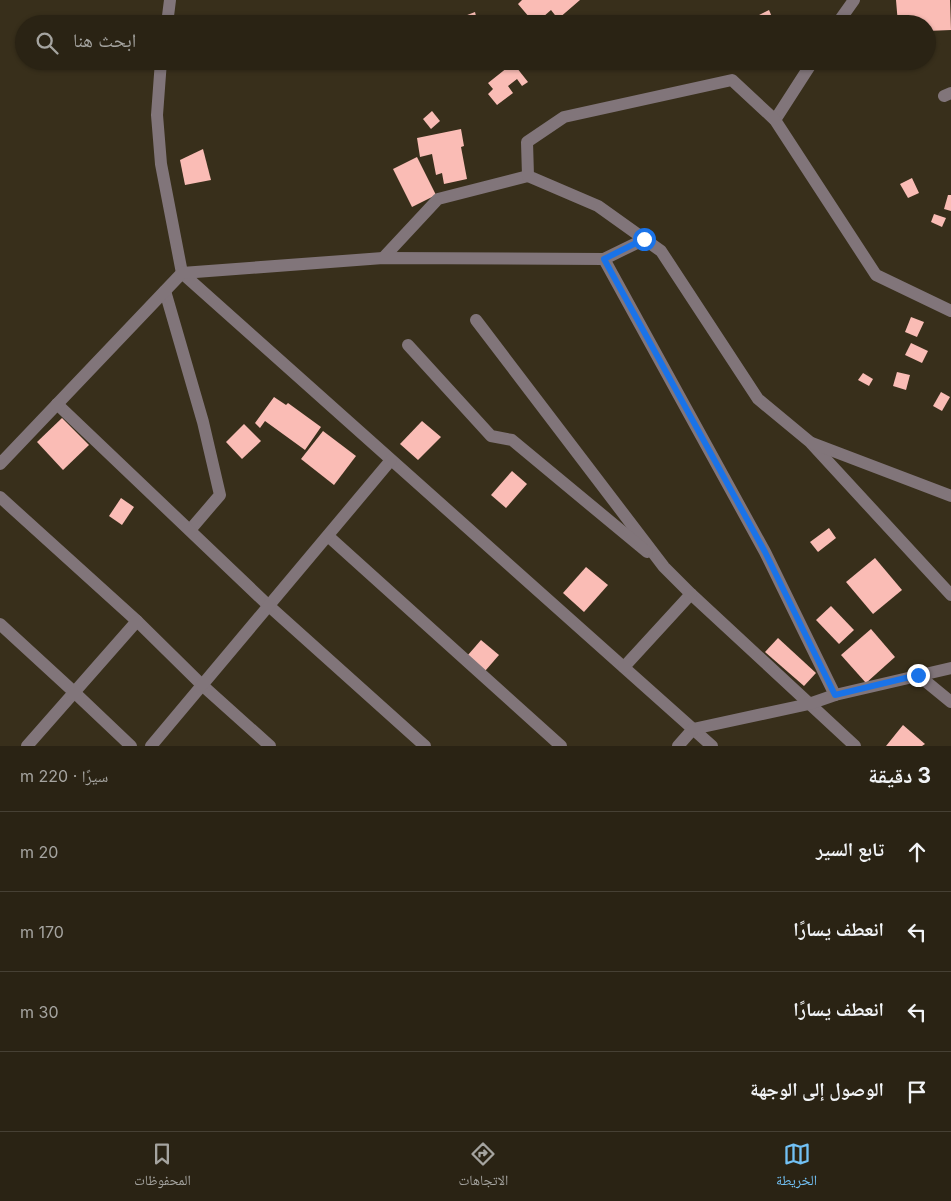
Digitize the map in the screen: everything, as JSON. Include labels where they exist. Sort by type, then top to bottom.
[{"type":"street","points":[[168,15],[170,0]]},
{"type":"street","points":[[843,15],[854,0]]},
{"type":"street","points":[[160,70],[157,114],[161,164],[182,273],[712,746]]},
{"type":"street","points":[[775,120],[807,70]]},
{"type":"street","points":[[528,176],[527,142],[564,117],[732,80],[775,120],[876,275],[951,311]]},
{"type":"street","points":[[383,258],[438,199],[528,176],[598,206],[661,251],[758,399],[810,442],[951,595]]},
{"type":"street","points":[[0,464],[182,273],[383,258],[604,259],[644,239]]},
{"type":"street","points":[[604,259],[765,552],[835,695]]},
{"type":"street","points":[[165,291],[203,422],[220,495],[190,530]]},
{"type":"street","points":[[476,320],[664,566]]},
{"type":"street","points":[[408,345],[491,436],[512,440],[664,566],[691,594],[855,746]]},
{"type":"street","points":[[57,404],[269,606],[426,746]]},
{"type":"street","points":[[810,442],[951,496]]},
{"type":"street","points":[[151,746],[391,460]]},
{"type":"street","points":[[0,496],[270,746]]},
{"type":"street","points":[[328,536],[560,746]]},
{"type":"street","points":[[624,667],[691,594]]},
{"type":"street","points":[[27,746],[137,621]]},
{"type":"street","points":[[0,624],[131,746]]},
{"type":"street","points":[[678,746],[693,729],[808,704],[835,695],[951,668]]},
{"type":"street","points":[[918,675],[951,702]]},
{"type":"building","points":[[522,0],[580,0],[563,15],[555,15],[551,10],[545,15],[527,15],[518,4]]},
{"type":"building","points":[[896,0],[950,0],[951,30],[936,31],[936,15],[897,15]]},
{"type":"building","points":[[769,10],[771,15],[759,15]]},
{"type":"building","points":[[504,70],[519,70],[528,82],[522,86],[517,79],[508,86],[513,93],[497,105],[488,94],[493,89],[488,83]]},
{"type":"building","points":[[432,111],[440,121],[431,129],[423,119]]},
{"type":"building","points":[[461,129],[464,146],[461,147],[467,179],[444,184],[442,173],[436,175],[432,154],[420,157],[417,138]]},
{"type":"building","points":[[203,149],[211,180],[185,185],[180,160]]},
{"type":"building","points":[[417,157],[436,195],[412,207],[393,169]]},
{"type":"building","points":[[912,178],[919,193],[908,198],[900,184]]},
{"type":"building","points":[[948,195],[951,195],[951,211],[944,209]]},
{"type":"building","points":[[934,214],[946,218],[942,227],[931,222]]},
{"type":"building","points":[[911,317],[924,322],[917,337],[905,332]]},
{"type":"building","points":[[911,343],[928,351],[922,363],[905,355]]},
{"type":"building","points":[[897,372],[910,375],[906,390],[893,386]]},
{"type":"building","points":[[863,373],[873,379],[869,386],[858,380]]},
{"type":"building","points":[[941,392],[950,397],[942,411],[933,406]]},
{"type":"building","points":[[274,397],[286,405],[288,403],[321,427],[305,450],[265,421],[260,428],[255,423]]},
{"type":"building","points":[[62,418],[89,445],[63,470],[37,442]]},
{"type":"building","points":[[422,421],[441,437],[418,460],[400,444]]},
{"type":"building","points":[[244,424],[261,441],[242,459],[226,442]]},
{"type":"building","points":[[323,431],[356,456],[334,485],[301,459]]},
{"type":"building","points":[[512,471],[527,484],[506,508],[491,495]]},
{"type":"building","points":[[121,498],[134,507],[122,525],[109,516]]},
{"type":"building","points":[[829,528],[836,538],[818,552],[810,542]]},
{"type":"building","points":[[875,558],[902,590],[873,614],[846,582]]},
{"type":"building","points":[[586,567],[608,585],[584,612],[563,593]]},
{"type":"building","points":[[831,606],[854,630],[839,644],[816,620]]},
{"type":"building","points":[[871,629],[895,657],[866,683],[841,655]]},
{"type":"building","points":[[778,638],[816,673],[804,686],[765,652]]},
{"type":"building","points":[[481,640],[499,655],[479,678],[461,663]]},
{"type":"building","points":[[903,725],[925,744],[922,746],[886,746]]},
{"type":"route","points":[[644,239],[604,259],[765,552],[835,695],[918,675]]}]
